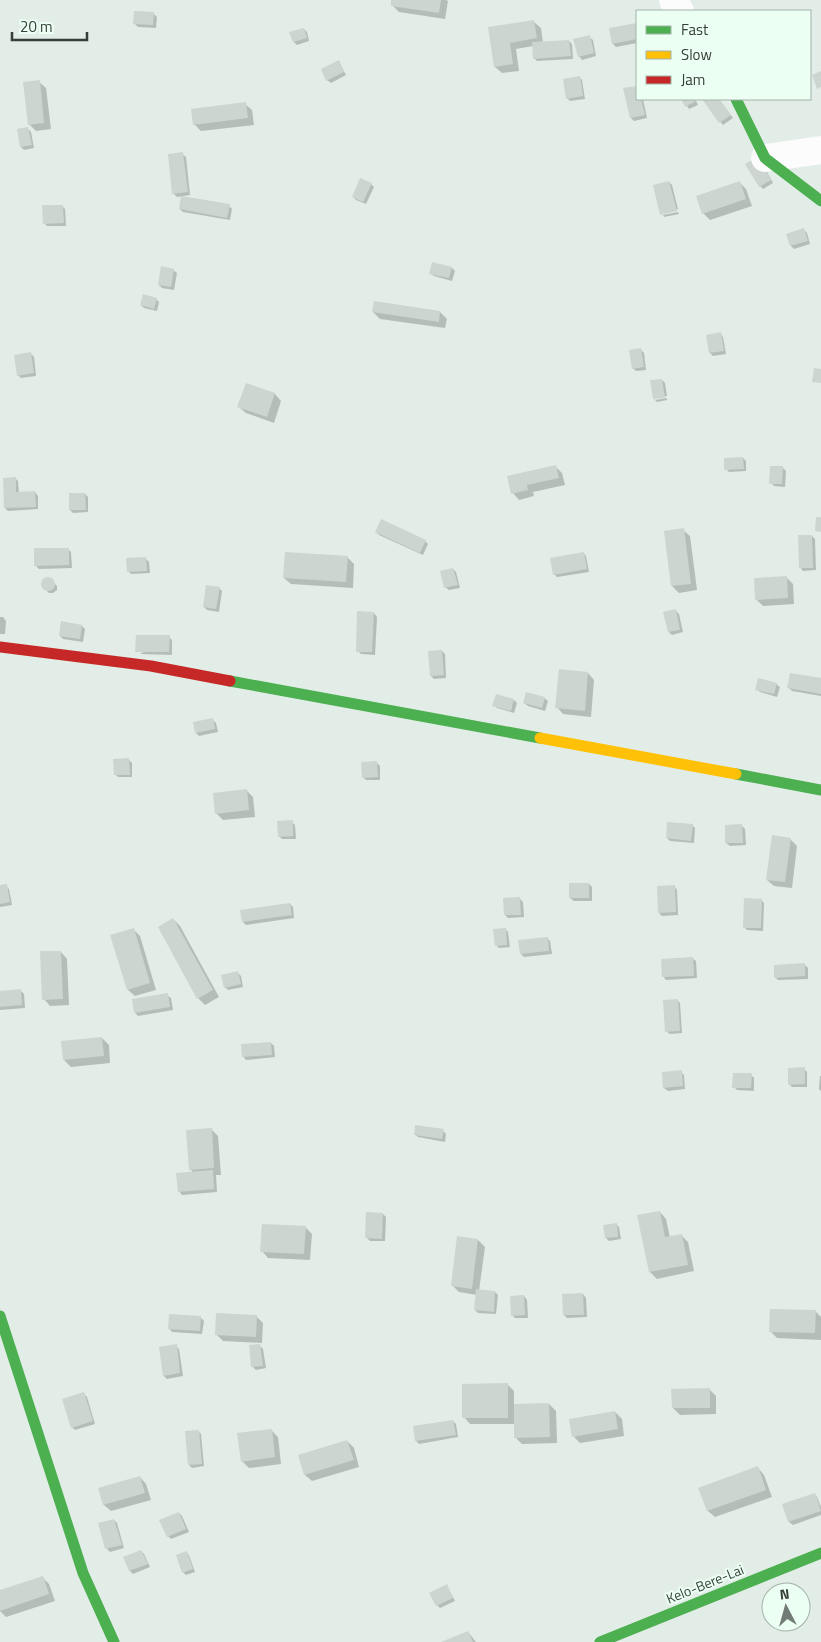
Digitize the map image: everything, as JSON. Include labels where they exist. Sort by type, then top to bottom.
[{"type":"street","points":[[736,100],[764,158],[821,201]]},
{"type":"street","points":[[764,158],[821,150]]},
{"type":"street","points":[[0,647],[151,666],[821,790]]},
{"type":"street","points":[[0,1316],[83,1573],[114,1642]]},
{"type":"street","name":"Kelo-Bere-Lai","points":[[600,1642],[821,1553]]},
{"type":"building","points":[[391,0],[441,0],[439,13],[391,6]]},
{"type":"building","points":[[134,11],[154,12],[153,25],[133,24]]},
{"type":"building","points":[[534,20],[537,38],[510,43],[513,64],[494,67],[488,27]]},
{"type":"building","points":[[636,23],[636,39],[612,44],[609,28]]},
{"type":"building","points":[[304,28],[307,38],[293,42],[289,32]]},
{"type":"building","points":[[590,35],[594,53],[578,57],[573,39]]},
{"type":"building","points":[[569,40],[571,56],[533,59],[532,42]]},
{"type":"building","points":[[339,60],[344,72],[326,81],[321,69]]},
{"type":"building","points":[[821,71],[821,87],[817,89],[812,75]]},
{"type":"building","points":[[580,76],[583,96],[566,99],[563,79]]},
{"type":"building","points":[[40,80],[44,123],[28,125],[23,82]]},
{"type":"building","points":[[636,86],[636,100],[641,100],[645,115],[630,118],[623,88]]},
{"type":"building","points":[[682,100],[696,101],[685,107]]},
{"type":"building","points":[[703,100],[720,100],[731,115],[719,123]]},
{"type":"building","points":[[246,102],[248,118],[193,125],[191,109]]},
{"type":"building","points":[[28,127],[32,145],[20,147],[17,129]]},
{"type":"building","points":[[183,152],[188,192],[172,194],[168,154]]},
{"type":"building","points":[[758,157],[771,180],[759,187],[745,164]]},
{"type":"building","points":[[360,178],[372,183],[363,202],[352,197]]},
{"type":"building","points":[[669,181],[677,211],[660,215],[653,185]]},
{"type":"building","points":[[740,181],[746,199],[702,214],[696,196]]},
{"type":"building","points":[[181,196],[230,204],[227,218],[179,209]]},
{"type":"building","points":[[42,205],[63,205],[64,223],[43,224]]},
{"type":"building","points":[[804,228],[808,241],[790,246],[786,234]]},
{"type":"building","points":[[432,262],[452,267],[449,278],[429,274]]},
{"type":"building","points":[[161,266],[174,269],[171,287],[158,285]]},
{"type":"building","points":[[143,294],[157,298],[154,309],[140,305]]},
{"type":"building","points":[[374,301],[440,311],[439,322],[372,312]]},
{"type":"building","points":[[721,332],[724,351],[709,353],[706,335]]},
{"type":"building","points":[[641,348],[644,367],[632,369],[629,350]]},
{"type":"building","points":[[31,352],[34,373],[17,376],[14,355]]},
{"type":"building","points":[[814,368],[821,369],[821,383],[812,382]]},
{"type":"building","points":[[662,379],[665,398],[653,399],[650,380]]},
{"type":"building","points":[[246,383],[275,393],[267,417],[237,407]]},
{"type":"building","points":[[743,457],[744,469],[724,470],[724,458]]},
{"type":"building","points":[[556,465],[559,478],[527,485],[528,490],[511,494],[507,476]]},
{"type":"building","points":[[770,466],[783,466],[782,484],[769,484]]},
{"type":"building","points":[[16,477],[16,492],[35,491],[36,507],[4,508],[3,478]]},
{"type":"building","points":[[69,493],[85,493],[86,510],[69,510]]},
{"type":"building","points":[[816,517],[821,517],[821,532],[815,531]]},
{"type":"building","points":[[381,519],[426,540],[420,553],[375,532]]},
{"type":"building","points":[[684,528],[691,584],[671,586],[664,531]]},
{"type":"building","points":[[798,535],[812,535],[813,568],[799,568]]},
{"type":"building","points":[[34,548],[69,548],[69,565],[34,566]]},
{"type":"building","points":[[285,552],[348,556],[346,582],[283,578]]},
{"type":"building","points":[[584,552],[587,569],[553,575],[550,558]]},
{"type":"building","points":[[146,557],[147,571],[127,572],[126,558]]},
{"type":"building","points":[[453,568],[458,585],[444,588],[440,571]]},
{"type":"building","points":[[787,576],[788,598],[755,600],[754,578]]},
{"type":"building","points":[[48,577],[53,579],[55,584],[53,589],[48,591],[43,589],[41,584],[43,579]]},
{"type":"building","points":[[206,585],[220,587],[216,609],[203,607]]},
{"type":"building","points":[[676,609],[680,630],[668,632],[663,612]]},
{"type":"building","points":[[357,611],[374,612],[372,652],[356,652]]},
{"type":"building","points":[[61,621],[82,625],[80,639],[59,636]]},
{"type":"building","points":[[136,635],[170,635],[169,652],[135,652]]},
{"type":"building","points":[[442,650],[444,675],[430,676],[428,651]]},
{"type":"building","points":[[559,669],[588,672],[585,711],[555,708]]},
{"type":"building","points":[[790,673],[821,678],[821,694],[787,688]]},
{"type":"building","points":[[758,678],[777,683],[774,694],[755,690]]},
{"type":"building","points":[[526,692],[545,697],[542,708],[523,703]]},
{"type":"building","points":[[496,694],[514,699],[511,711],[492,706]]},
{"type":"building","points":[[213,718],[215,729],[195,733],[193,722]]},
{"type":"building","points":[[129,758],[130,775],[114,775],[113,759]]},
{"type":"building","points":[[377,761],[378,777],[362,778],[361,762]]},
{"type":"building","points":[[247,789],[249,810],[215,814],[213,793]]},
{"type":"building","points":[[293,820],[293,836],[278,837],[277,821]]},
{"type":"building","points":[[667,822],[693,824],[691,841],[666,838]]},
{"type":"building","points":[[742,824],[743,843],[725,843],[725,825]]},
{"type":"building","points":[[772,835],[791,838],[785,882],[766,880]]},
{"type":"building","points":[[569,883],[589,883],[589,898],[569,898]]},
{"type":"building","points":[[7,884],[10,902],[0,904],[0,885]]},
{"type":"building","points":[[675,885],[676,912],[658,913],[657,886]]},
{"type":"building","points":[[520,897],[521,915],[504,915],[503,898]]},
{"type":"building","points":[[744,898],[762,899],[761,928],[743,928]]},
{"type":"building","points":[[290,903],[292,915],[242,922],[240,910]]},
{"type":"building","points":[[173,918],[213,990],[197,999],[158,927]]},
{"type":"building","points":[[134,928],[150,983],[127,990],[110,935]]},
{"type":"building","points":[[506,928],[507,945],[495,946],[493,929]]},
{"type":"building","points":[[548,937],[549,951],[520,954],[518,940]]},
{"type":"building","points":[[40,951],[61,951],[63,999],[42,1000]]},
{"type":"building","points":[[693,957],[694,976],[662,977],[661,959]]},
{"type":"building","points":[[805,963],[805,976],[774,978],[774,965]]},
{"type":"building","points":[[238,971],[241,984],[224,988],[221,975]]},
{"type":"building","points":[[21,989],[22,1005],[0,1007],[0,991]]},
{"type":"building","points":[[168,993],[170,1007],[134,1013],[132,999]]},
{"type":"building","points":[[678,999],[680,1031],[665,1032],[663,1000]]},
{"type":"building","points":[[102,1037],[104,1056],[63,1060],[61,1041]]},
{"type":"building","points":[[271,1042],[272,1055],[242,1057],[241,1044]]},
{"type":"building","points":[[805,1067],[805,1084],[788,1085],[788,1068]]},
{"type":"building","points":[[682,1070],[683,1086],[663,1088],[662,1072]]},
{"type":"building","points":[[733,1073],[752,1073],[751,1088],[732,1088]]},
{"type":"building","points":[[415,1125],[444,1129],[442,1139],[414,1135]]},
{"type":"building","points":[[212,1128],[214,1168],[189,1170],[186,1130]]},
{"type":"building","points":[[213,1170],[214,1189],[178,1192],[176,1173]]},
{"type":"building","points":[[660,1211],[665,1237],[682,1234],[688,1265],[649,1272],[637,1215]]},
{"type":"building","points":[[366,1212],[383,1213],[382,1239],[365,1238]]},
{"type":"building","points":[[617,1223],[618,1237],[605,1238],[603,1225]]},
{"type":"building","points":[[262,1224],[306,1226],[304,1254],[260,1252]]},
{"type":"building","points":[[457,1236],[478,1239],[472,1289],[451,1286]]},
{"type":"building","points":[[476,1289],[495,1291],[494,1312],[474,1310]]},
{"type":"building","points":[[583,1293],[584,1315],[563,1315],[562,1294]]},
{"type":"building","points":[[524,1295],[525,1315],[511,1316],[510,1296]]},
{"type":"building","points":[[770,1309],[816,1310],[815,1333],[769,1332]]},
{"type":"building","points":[[216,1313],[257,1315],[256,1337],[215,1335]]},
{"type":"building","points":[[169,1314],[201,1316],[200,1331],[168,1329]]},
{"type":"building","points":[[177,1344],[180,1373],[163,1376],[159,1347]]},
{"type":"building","points":[[260,1344],[263,1366],[251,1367],[249,1345]]},
{"type":"building","points":[[508,1383],[508,1418],[462,1418],[462,1384]]},
{"type":"building","points":[[710,1388],[710,1408],[672,1408],[671,1389]]},
{"type":"building","points":[[84,1392],[93,1421],[71,1428],[62,1399]]},
{"type":"building","points":[[549,1403],[550,1437],[514,1438],[514,1404]]},
{"type":"building","points":[[615,1411],[618,1429],[572,1437],[569,1419]]},
{"type":"building","points":[[453,1420],[456,1435],[415,1441],[413,1426]]},
{"type":"building","points":[[272,1429],[275,1457],[241,1462],[237,1433]]},
{"type":"building","points":[[199,1430],[202,1464],[188,1465],[185,1431]]},
{"type":"building","points":[[347,1440],[354,1460],[304,1475],[298,1455]]},
{"type":"building","points":[[758,1466],[766,1490],[707,1511],[698,1488]]},
{"type":"building","points":[[140,1476],[145,1493],[103,1505],[98,1488]]},
{"type":"building","points":[[815,1493],[821,1511],[788,1522],[782,1504]]},
{"type":"building","points":[[179,1512],[186,1529],[167,1537],[159,1520]]},
{"type":"building","points":[[114,1519],[122,1545],[105,1549],[98,1523]]},
{"type":"building","points":[[141,1550],[148,1564],[129,1571],[123,1557]]},
{"type":"building","points":[[187,1551],[193,1569],[182,1573],[176,1555]]},
{"type":"building","points":[[43,1576],[49,1594],[0,1611],[0,1590]]},
{"type":"building","points":[[447,1584],[453,1598],[436,1606],[429,1593]]},
{"type":"building","points":[[468,1631],[473,1642],[441,1642]]},
{"type":"traffic: fast","points":[[736,100],[765,158],[821,201]]},
{"type":"traffic: fast","points":[[230,681],[540,738]]},
{"type":"traffic: fast","points":[[736,774],[821,790]]},
{"type":"traffic: fast","points":[[0,1316],[83,1573],[114,1642]]},
{"type":"traffic: fast","points":[[600,1642],[821,1553]]},
{"type":"traffic: slow","points":[[540,738],[736,774]]},
{"type":"traffic: jam","points":[[0,647],[151,666],[230,681]]}]
